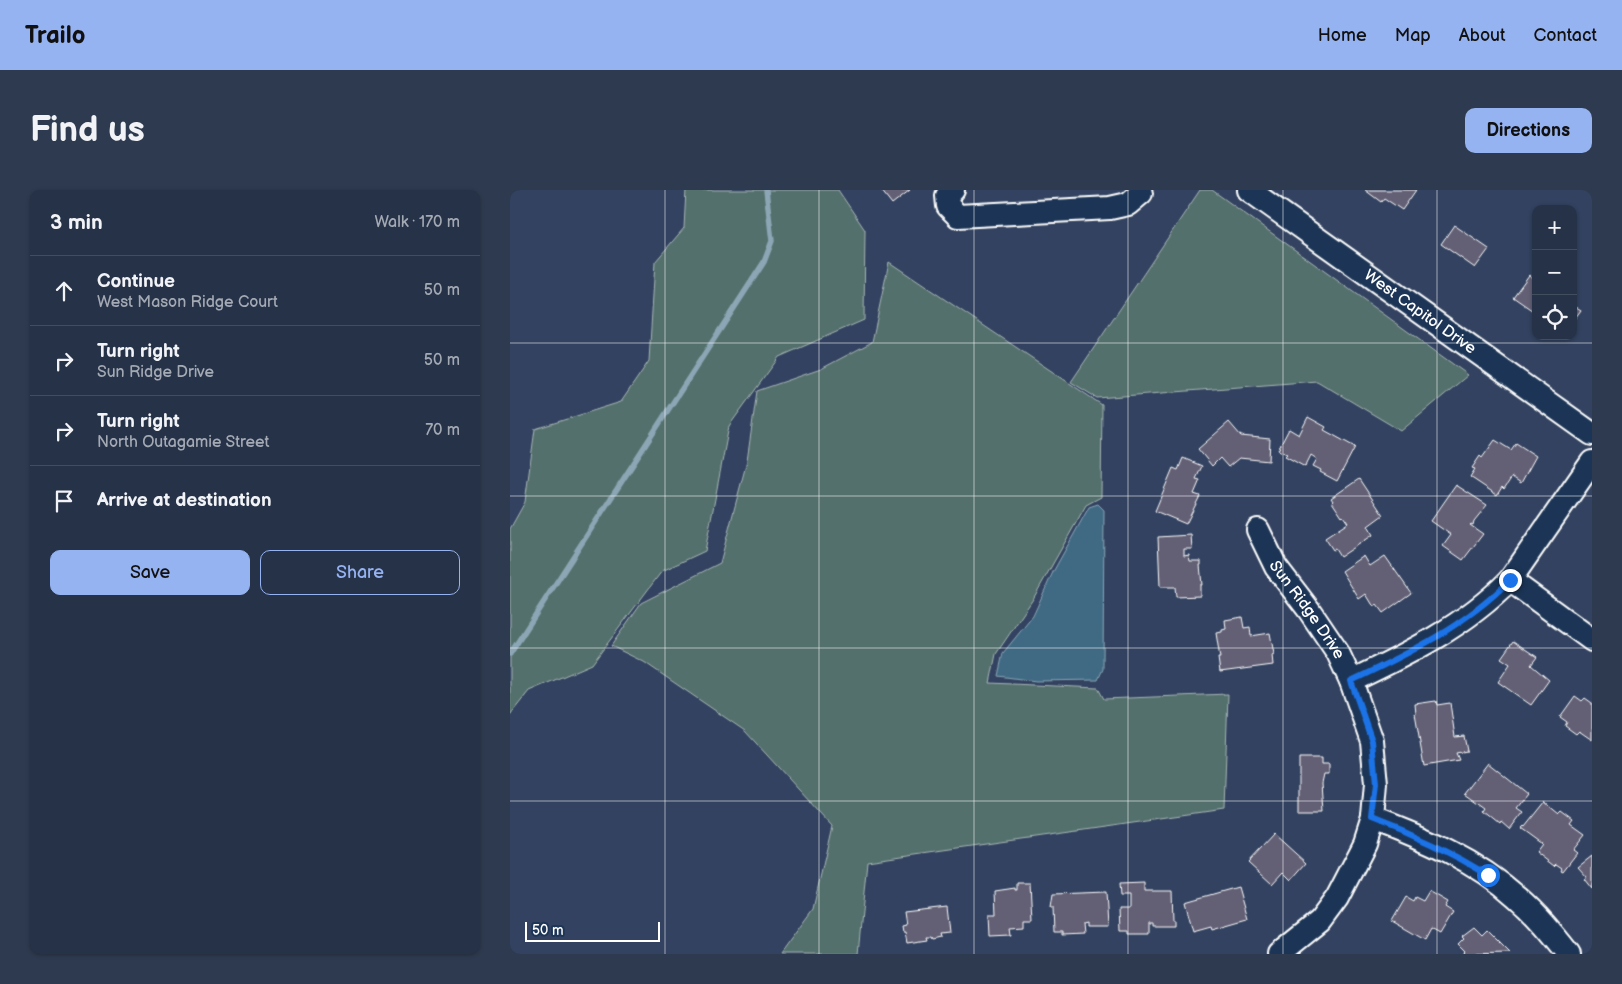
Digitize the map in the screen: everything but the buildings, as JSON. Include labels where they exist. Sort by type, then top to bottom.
[{"type":"street","points":[[952,190],[948,196],[948,206],[958,216],[1110,208],[1128,204],[1139,191]]},
{"type":"street","name":"West Capitol Drive","points":[[1249,190],[1592,434]]},
{"type":"street","points":[[1351,681],[1415,650],[1455,626],[1497,594],[1510,580],[1592,462]]},
{"type":"street","name":"Sun Ridge Drive","points":[[1258,530],[1276,567],[1309,610],[1338,653],[1351,681],[1372,741],[1376,784],[1372,819],[1365,844],[1337,898],[1320,920],[1279,954]]},
{"type":"street","points":[[1510,580],[1592,640]]},
{"type":"street","points":[[1372,819],[1412,833],[1454,854],[1488,875],[1517,897],[1548,928],[1569,954]]},
{"type":"green space","points":[[686,190],[838,190],[865,230],[864,320],[779,357],[729,426],[705,551],[662,571],[592,664],[529,691],[510,715],[510,529],[525,502],[535,429],[621,402],[649,361],[655,262],[684,228]]},
{"type":"green space","points":[[1200,190],[1212,190],[1468,375],[1401,431],[1317,381],[1097,398],[1071,382]]},
{"type":"green space","points":[[889,262],[1102,405],[1101,497],[1086,505],[1033,599],[996,654],[990,683],[1098,688],[1104,699],[1228,694],[1224,810],[867,861],[858,954],[780,954],[813,909],[832,826],[745,731],[644,662],[611,646],[641,603],[720,563],[747,461],[757,391],[821,369],[872,342]]},
{"type":"water","points":[[1098,504],[1104,510],[1103,669],[1098,680],[1036,681],[998,676],[1003,653],[1033,616],[1053,572],[1089,507]]},
{"type":"waterway","points":[[510,654],[764,262],[772,241],[766,190]]},
{"type":"route","points":[[1488,875],[1454,854],[1412,833],[1372,819],[1376,784],[1372,741],[1351,681],[1415,650],[1455,626],[1497,594],[1510,580]]}]
